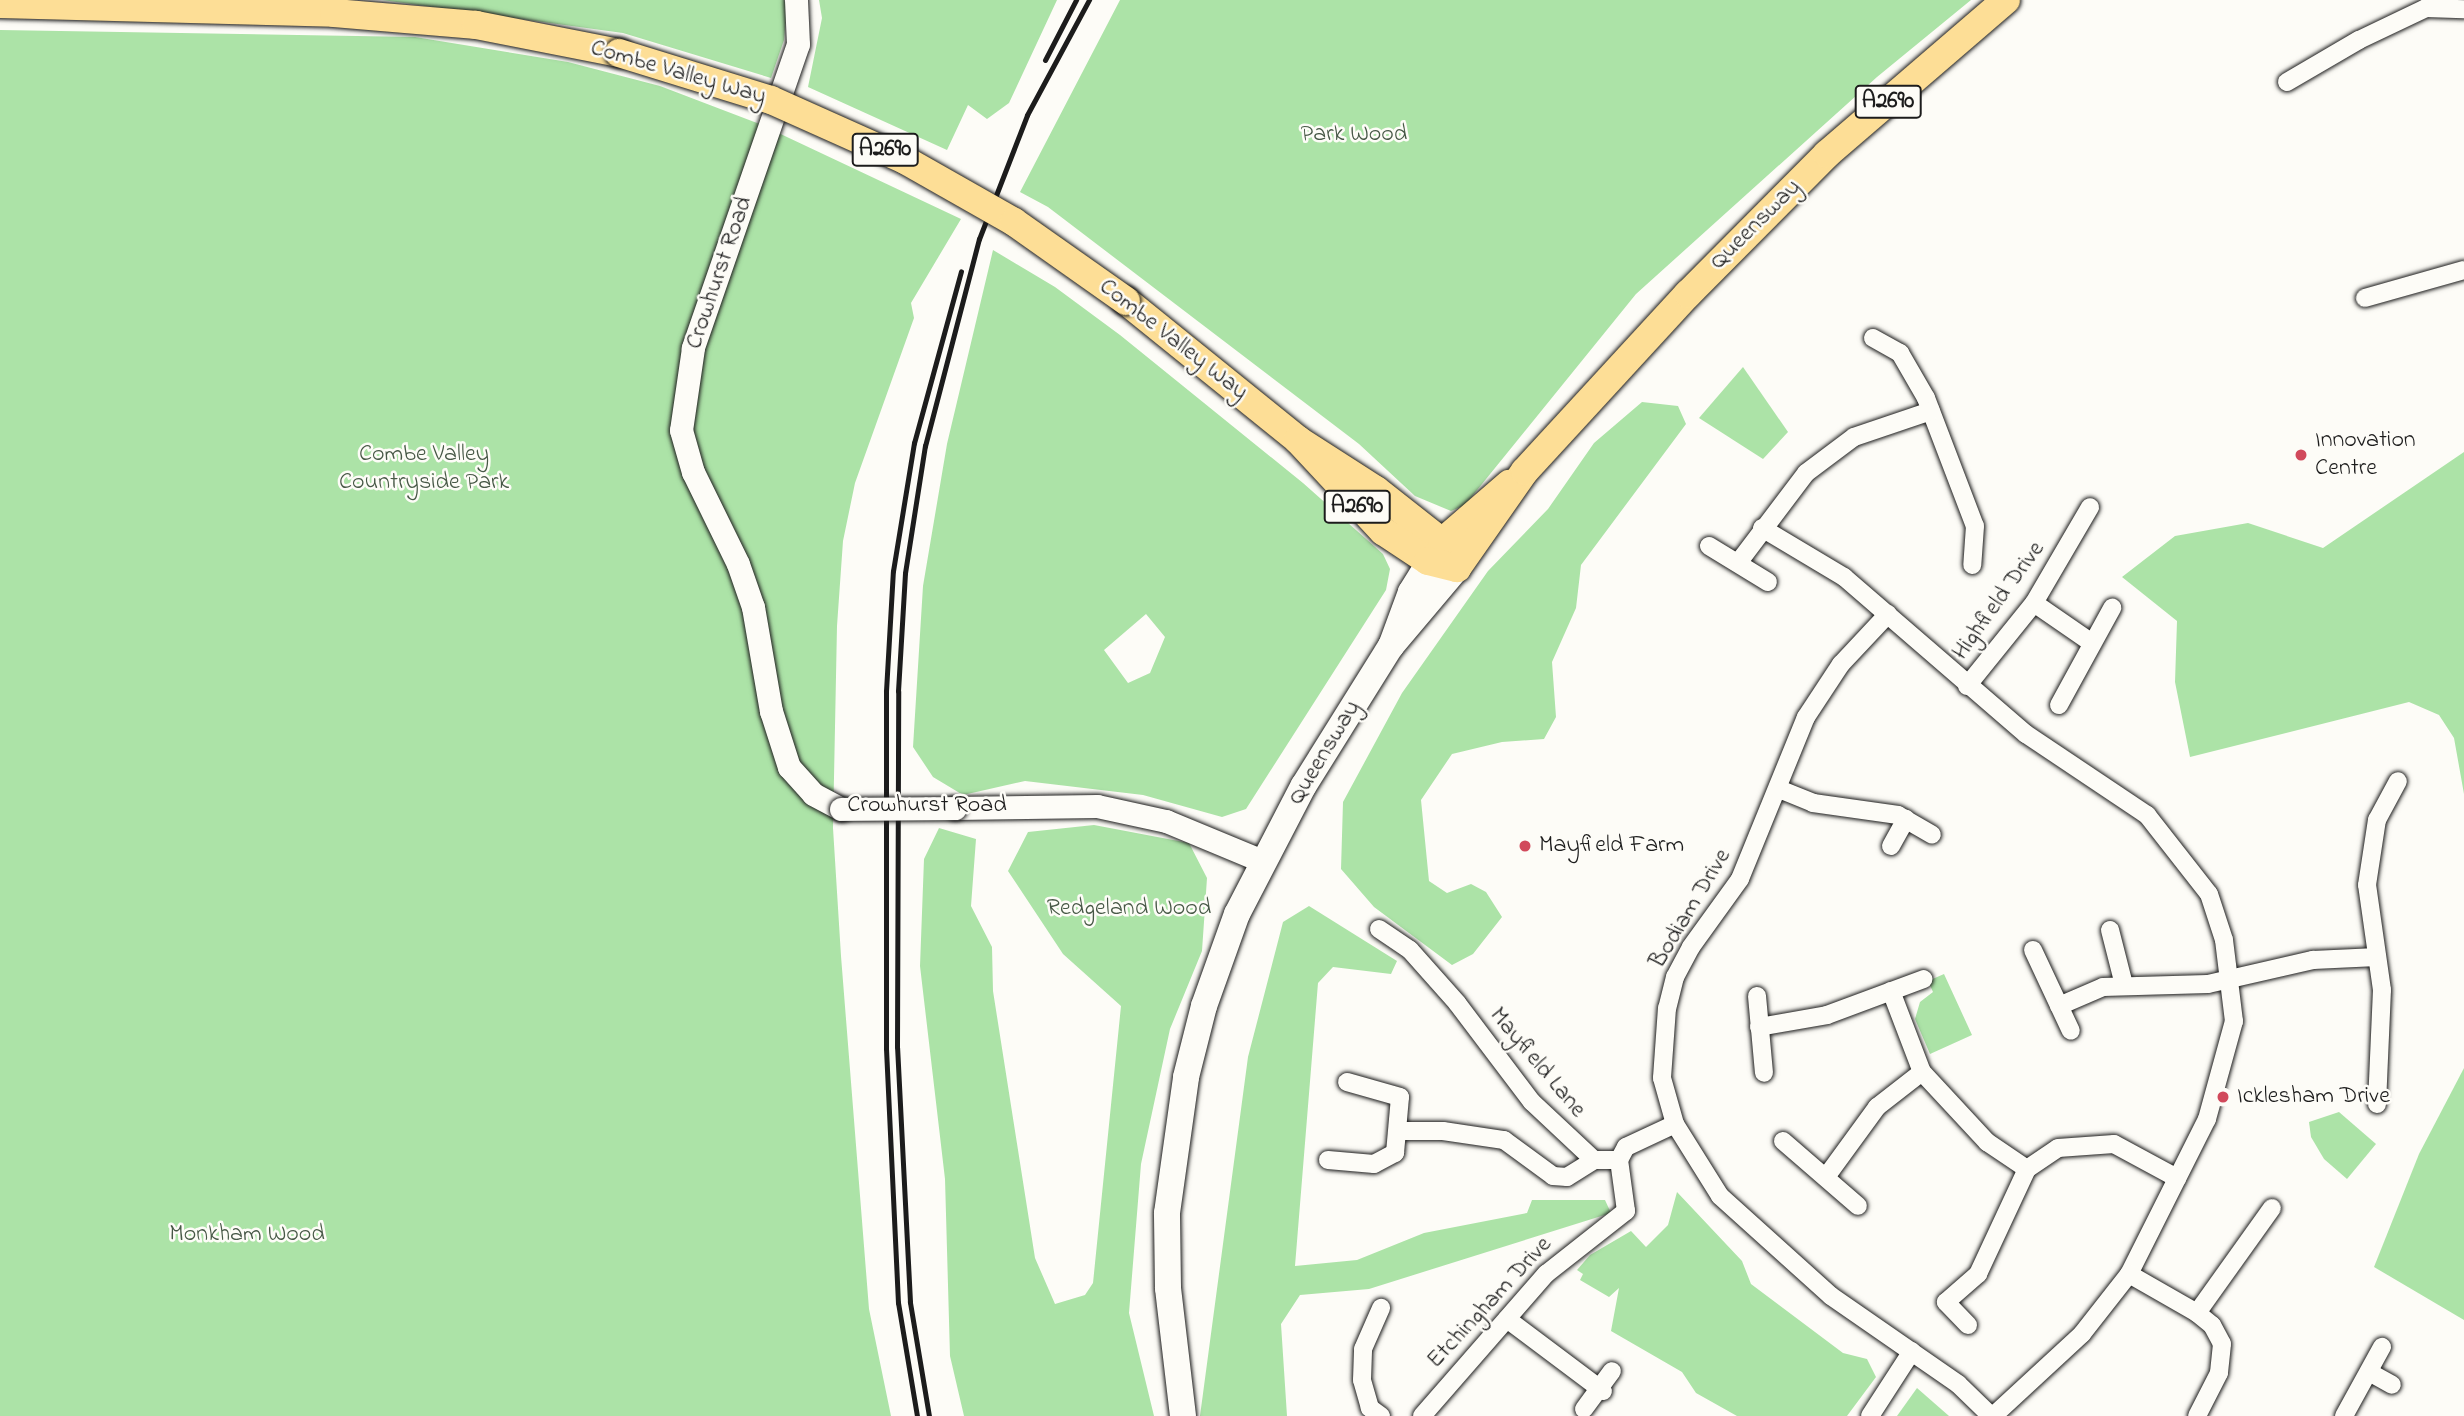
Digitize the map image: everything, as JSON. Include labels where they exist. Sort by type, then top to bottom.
[{"type":"main road","name":"Queensway","points":[[1262,861],[1391,646],[1435,551],[1525,471],[1688,294],[1827,154],[2006,0]]},
{"type":"main road","name":"Combe Valley Way","points":[[0,4],[334,13],[476,25],[619,53],[771,100],[905,160],[1014,222],[1125,301],[1298,440],[1376,490],[1435,551],[1457,568]]},
{"type":"main road","name":"Queensway","points":[[1391,646],[1457,568],[1525,471]]},
{"type":"main road","points":[[1184,1416],[1168,1288],[1167,1213],[1175,1139],[1204,1006],[1231,928],[1262,861]]},
{"type":"street","name":"Crowhurst Road","points":[[796,0],[798,44],[693,348],[681,430],[693,472],[738,564],[753,607],[771,711],[789,767],[813,794],[841,809],[1097,806],[1166,821],[1262,861]]},
{"type":"street","points":[[2287,82],[2359,40],[2426,8],[2464,9]]},
{"type":"street","points":[[2365,298],[2464,270]]},
{"type":"street","points":[[1873,338],[1900,353],[1931,411],[1975,526],[1972,565]]},
{"type":"street","points":[[1738,563],[1806,473],[1854,438],[1931,411]]},
{"type":"street","name":"Highfield Drive","points":[[1967,686],[2034,603],[2090,507]]},
{"type":"street","points":[[1762,528],[1843,578],[2026,734],[2127,798],[2170,839],[2209,894],[2224,940],[2234,1021],[2226,1061],[2207,1119],[2129,1273],[2082,1334],[1992,1416]]},
{"type":"street","points":[[1709,545],[1768,582]]},
{"type":"street","points":[[2034,603],[2092,643]]},
{"type":"street","points":[[2069,699],[2092,643],[2112,608]]},
{"type":"street","name":"Bodiam Drive","points":[[1888,614],[1842,664],[1806,717],[1779,789],[1740,879],[1691,947],[1675,977],[1667,1008],[1662,1078],[1675,1124],[1720,1196],[1831,1296],[1958,1384],[1992,1416]]},
{"type":"street","points":[[2377,1104],[2382,990],[2367,885],[2378,820],[2398,781]]},
{"type":"street","points":[[1779,789],[1813,803],[1870,807],[1906,819],[1932,835]]},
{"type":"street","points":[[1891,846],[1906,819]]},
{"type":"street","name":"Mayfield Lane","points":[[1379,929],[1410,950],[1457,1003],[1532,1102],[1594,1160]]},
{"type":"street","points":[[2110,930],[2124,985]]},
{"type":"street","points":[[2033,950],[2071,1031]]},
{"type":"street","points":[[2059,1006],[2103,987],[2124,985],[2160,988],[2228,979],[2313,960],[2377,957]]},
{"type":"street","points":[[1759,1027],[1827,1016],[1924,979]]},
{"type":"street","points":[[1891,991],[1922,1072],[1987,1142],[2027,1170]]},
{"type":"street","points":[[1757,996],[1764,1073]]},
{"type":"street","points":[[1826,1177],[1877,1107],[1922,1072]]},
{"type":"street","points":[[1328,1160],[1374,1164],[1395,1153],[1400,1097],[1347,1082]]},
{"type":"street","points":[[1399,1130],[1504,1140],[1553,1176],[1567,1177],[1594,1160],[1619,1160],[1626,1147],[1675,1124]]},
{"type":"street","points":[[1783,1141],[1858,1206]]},
{"type":"street","points":[[1968,1325],[1940,1306],[1979,1275],[2027,1170],[2058,1148],[2114,1144],[2177,1178]]},
{"type":"street","name":"Etchingham Drive","points":[[1422,1416],[1574,1248],[1610,1227],[1626,1211],[1619,1160]]},
{"type":"street","points":[[2197,1313],[2272,1208]]},
{"type":"street","points":[[2129,1273],[2197,1313],[2212,1325],[2222,1344],[2219,1373],[2197,1416]]},
{"type":"street","points":[[1381,1308],[1363,1349],[1362,1380],[1370,1408],[1381,1416]]},
{"type":"street","points":[[1507,1319],[1602,1389]]},
{"type":"street","points":[[2344,1416],[2382,1347]]},
{"type":"street","points":[[1870,1416],[1912,1351]]},
{"type":"street","points":[[1584,1409],[1602,1389],[1612,1371]]},
{"type":"street","points":[[2369,1372],[2392,1385]]},
{"type":"green space","points":[[382,0],[784,0],[787,7],[784,40],[771,78],[623,33]]},
{"type":"green space","points":[[819,0],[1057,0],[1009,103],[987,119],[968,105],[947,150],[808,87],[822,18]]},
{"type":"green space","name":"Park Wood","points":[[1120,0],[1971,0],[1877,77],[1636,294],[1465,505],[1451,511],[1415,496],[1359,444],[1048,207],[1020,192]]},
{"type":"green space","name":"Combe Valley Countryside Park","points":[[0,30],[415,37],[568,62],[660,86],[757,123],[961,219],[911,303],[914,318],[855,483],[843,541],[837,626],[833,828],[841,956],[869,1309],[891,1416],[0,1416]]},
{"type":"green space","points":[[993,250],[1055,287],[1120,335],[1303,483],[1383,554],[1390,569],[1386,590],[1246,809],[1222,817],[1143,795],[1025,781],[963,795],[933,777],[913,747],[923,586],[947,444]],"holes":[[[1146,614],[1165,637],[1150,673],[1128,683],[1104,650]]]},
{"type":"green space","points":[[1743,367],[1788,432],[1763,459],[1699,418]]},
{"type":"green space","points":[[1642,402],[1678,406],[1686,424],[1581,565],[1576,608],[1552,662],[1556,717],[1544,739],[1502,742],[1452,754],[1421,800],[1429,881],[1447,893],[1471,884],[1486,892],[1502,917],[1473,954],[1452,965],[1374,907],[1341,869],[1343,802],[1402,693],[1488,571],[1548,509],[1594,443]]},
{"type":"green space","points":[[2464,452],[2464,794],[2454,738],[2439,715],[2409,702],[2190,757],[2175,682],[2177,621],[2122,577],[2175,536],[2248,523],[2323,548]]},
{"type":"green space","name":"Redgeland Wood","points":[[1094,825],[1189,843],[1207,878],[1202,951],[1170,1029],[1141,1164],[1129,1313],[1154,1416],[964,1416],[950,1356],[945,1179],[920,966],[924,859],[939,828],[976,839],[971,906],[992,947],[993,991],[1035,1258],[1055,1304],[1085,1295],[1093,1283],[1121,1006],[1063,954],[1008,871],[1028,832]]},
{"type":"green space","points":[[1309,906],[1397,961],[1391,974],[1333,967],[1318,983],[1295,1266],[1357,1260],[1424,1233],[1527,1213],[1532,1200],[1605,1200],[1611,1213],[1369,1289],[1300,1295],[1281,1324],[1287,1416],[1200,1416],[1248,1057],[1283,922]]},
{"type":"green space","points":[[1944,974],[1972,1035],[1930,1054],[1915,1019],[1920,1002],[1933,992],[1928,981]]},
{"type":"green space","points":[[2464,1068],[2464,1320],[2374,1267],[2419,1154]]},
{"type":"green space","points":[[2339,1112],[2376,1144],[2347,1179],[2324,1159],[2311,1137],[2309,1122]]},
{"type":"green space","points":[[1677,1192],[1742,1261],[1751,1284],[1843,1353],[1867,1359],[1876,1377],[1847,1416],[1737,1416],[1696,1393],[1682,1372],[1611,1331],[1619,1288],[1609,1297],[1580,1280],[1583,1274],[1577,1270],[1590,1255],[1631,1231],[1646,1247],[1668,1225]]},
{"type":"green space","points":[[1917,1388],[1949,1416],[1897,1416]]},
{"type":"railway","points":[[1045,60],[1076,0]]},
{"type":"railway","points":[[929,1416],[910,1302],[897,1047],[898,691],[905,573],[925,446],[979,239],[1027,115],[1089,0]]},
{"type":"railway","points":[[917,1416],[898,1303],[886,1048],[886,691],[893,571],[914,443],[961,271]]},
{"type":"place","name":"Innovation Centre","points":[[2301,455]]},
{"type":"place","name":"Mayfield Farm","points":[[1525,846]]},
{"type":"place","name":"Icklesham Drive","points":[[2223,1097]]},
{"type":"park label","name":"Monkham Wood","points":[[247,1235]]}]
